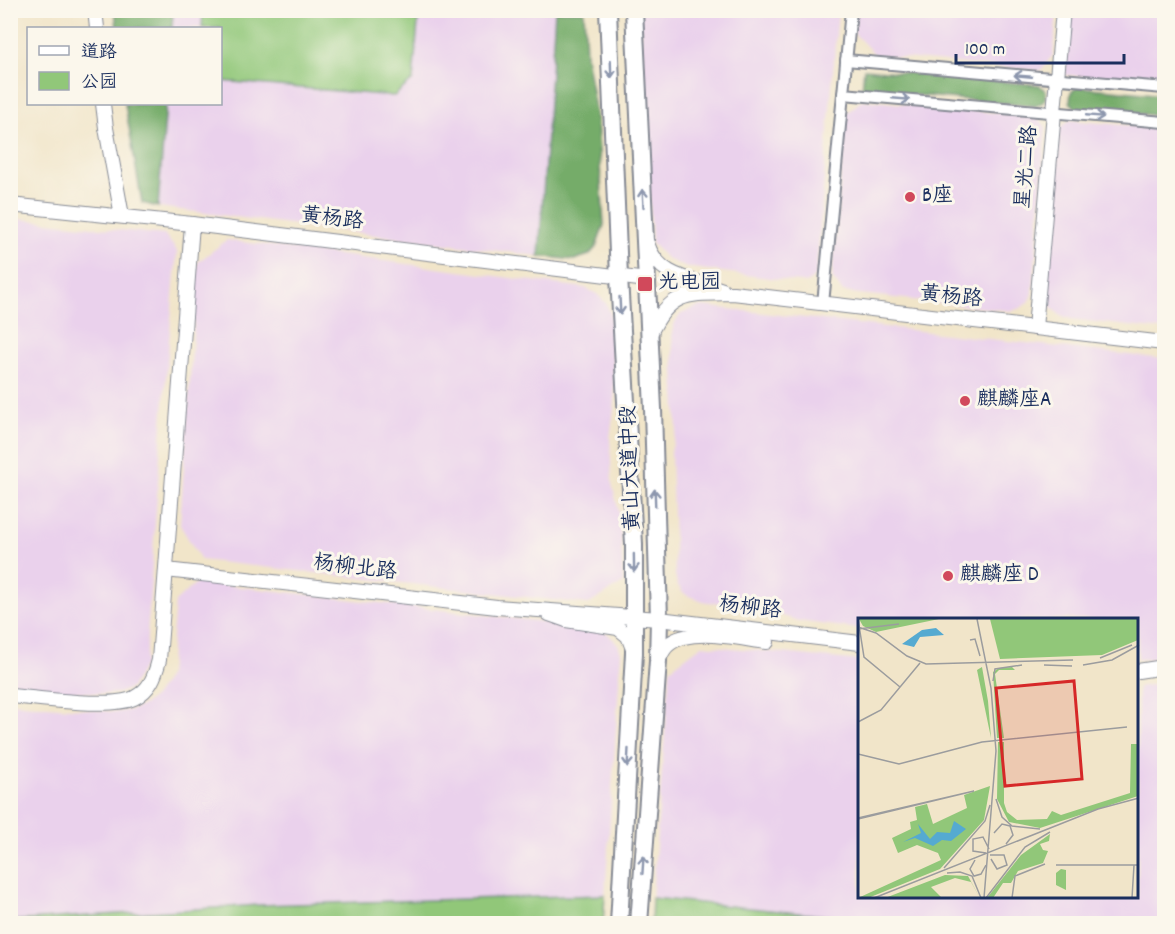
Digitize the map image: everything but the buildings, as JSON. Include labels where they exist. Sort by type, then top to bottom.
[{"type":"main road","name":"黄山大道中段","points":[[608,10],[619,277],[634,544],[635,617],[619,924]]},
{"type":"main road","name":"黄山大道中段","points":[[634,10],[648,280],[658,619],[658,660],[639,924]]},
{"type":"street","points":[[95,10],[97,27]]},
{"type":"street","points":[[823,304],[851,10]]},
{"type":"street","name":"星光二路","points":[[1035,328],[1063,10]]},
{"type":"street","points":[[846,60],[1164,88]]},
{"type":"street","points":[[843,94],[1164,122]]},
{"type":"street","points":[[103,105],[105,128],[122,216]]},
{"type":"street","name":"黄杨路","points":[[10,205],[192,224],[648,280]]},
{"type":"street","points":[[10,696],[105,703],[121,702],[135,697],[148,687],[155,675],[159,660],[192,224]]},
{"type":"street","points":[[645,239],[653,259],[664,269],[733,293]]},
{"type":"street","points":[[650,334],[660,315],[680,298],[695,294],[733,293]]},
{"type":"street","name":"黄杨路","points":[[733,293],[1164,343]]},
{"type":"street","name":"杨柳北路","points":[[166,570],[539,610]]},
{"type":"street","points":[[539,610],[566,620],[618,628],[628,636],[634,653]]},
{"type":"street","name":"杨柳路","points":[[539,610],[658,619],[858,643]]},
{"type":"street","name":"杨柳路","points":[[658,660],[669,644],[684,636],[692,635],[858,652]]},
{"type":"street","points":[[1139,671],[1164,667]]},
{"type":"street","points":[[1139,678],[1164,674]]},
{"type":"shaded area","points":[[115,11],[555,11],[539,256],[158,207],[142,203],[125,105],[222,105],[222,27],[117,27]]},
{"type":"shaded area","points":[[640,11],[838,11],[816,275],[807,283],[685,267],[666,258],[652,243]]},
{"type":"shaded area","points":[[856,11],[1057,11],[1053,55],[1040,71],[875,55],[854,33]]},
{"type":"shaded area","points":[[1070,11],[1164,11],[1164,83],[1065,75]]},
{"type":"shaded area","points":[[862,100],[1037,117],[1046,127],[1033,292],[1029,301],[1021,308],[1011,311],[843,292],[832,278],[846,114]]},
{"type":"shaded area","points":[[1070,120],[1164,129],[1164,330],[1071,319],[1060,315],[1051,307],[1046,295],[1060,128]]},
{"type":"shaded area","points":[[10,218],[165,235],[177,251],[145,664],[131,688],[119,693],[106,694],[11,686]]},
{"type":"shaded area","points":[[227,240],[585,288],[597,294],[606,303],[611,316],[615,402],[610,438],[612,484],[620,517],[623,583],[589,604],[201,560],[180,525],[198,262]]},
{"type":"shaded area","points":[[702,306],[1164,359],[1164,655],[1139,659],[1139,618],[858,618],[858,629],[798,621],[760,608],[700,601],[683,593],[677,584],[675,574],[671,452],[677,428],[672,332],[681,314]]},
{"type":"shaded area","points":[[197,582],[597,628],[608,634],[618,644],[621,653],[605,895],[259,905],[11,921],[11,703],[117,712],[144,705],[154,697],[169,675],[175,602]]},
{"type":"shaded area","points":[[702,645],[858,661],[858,898],[1139,898],[1139,687],[1164,683],[1164,923],[895,924],[652,898],[670,669]]},
{"type":"green space","points":[[115,11],[173,11],[172,27],[117,27]]},
{"type":"green space","points":[[203,11],[419,11],[413,80],[394,96],[222,81],[222,27],[202,27]]},
{"type":"green space","points":[[555,11],[584,11],[586,55],[597,122],[604,225],[596,247],[589,255],[574,260],[539,256]]},
{"type":"green space","points":[[864,69],[1039,85],[1046,91],[1045,101],[1036,106],[862,90]]},
{"type":"green space","points":[[1078,87],[1164,95],[1164,116],[1076,108],[1070,102],[1071,92]]},
{"type":"green space","points":[[125,105],[166,105],[158,207],[142,203]]},
{"type":"green space","points":[[605,895],[603,924],[10,923],[11,921],[259,905]]},
{"type":"green space","points":[[652,898],[895,923],[651,923]]},
{"type":"place","name":"B座","points":[[910,197]]},
{"type":"place","name":"光电园","points":[[645,284]]},
{"type":"place","name":"麒麟座A","points":[[965,401]]},
{"type":"place","name":"麒麟座 D","points":[[948,576]]}]
